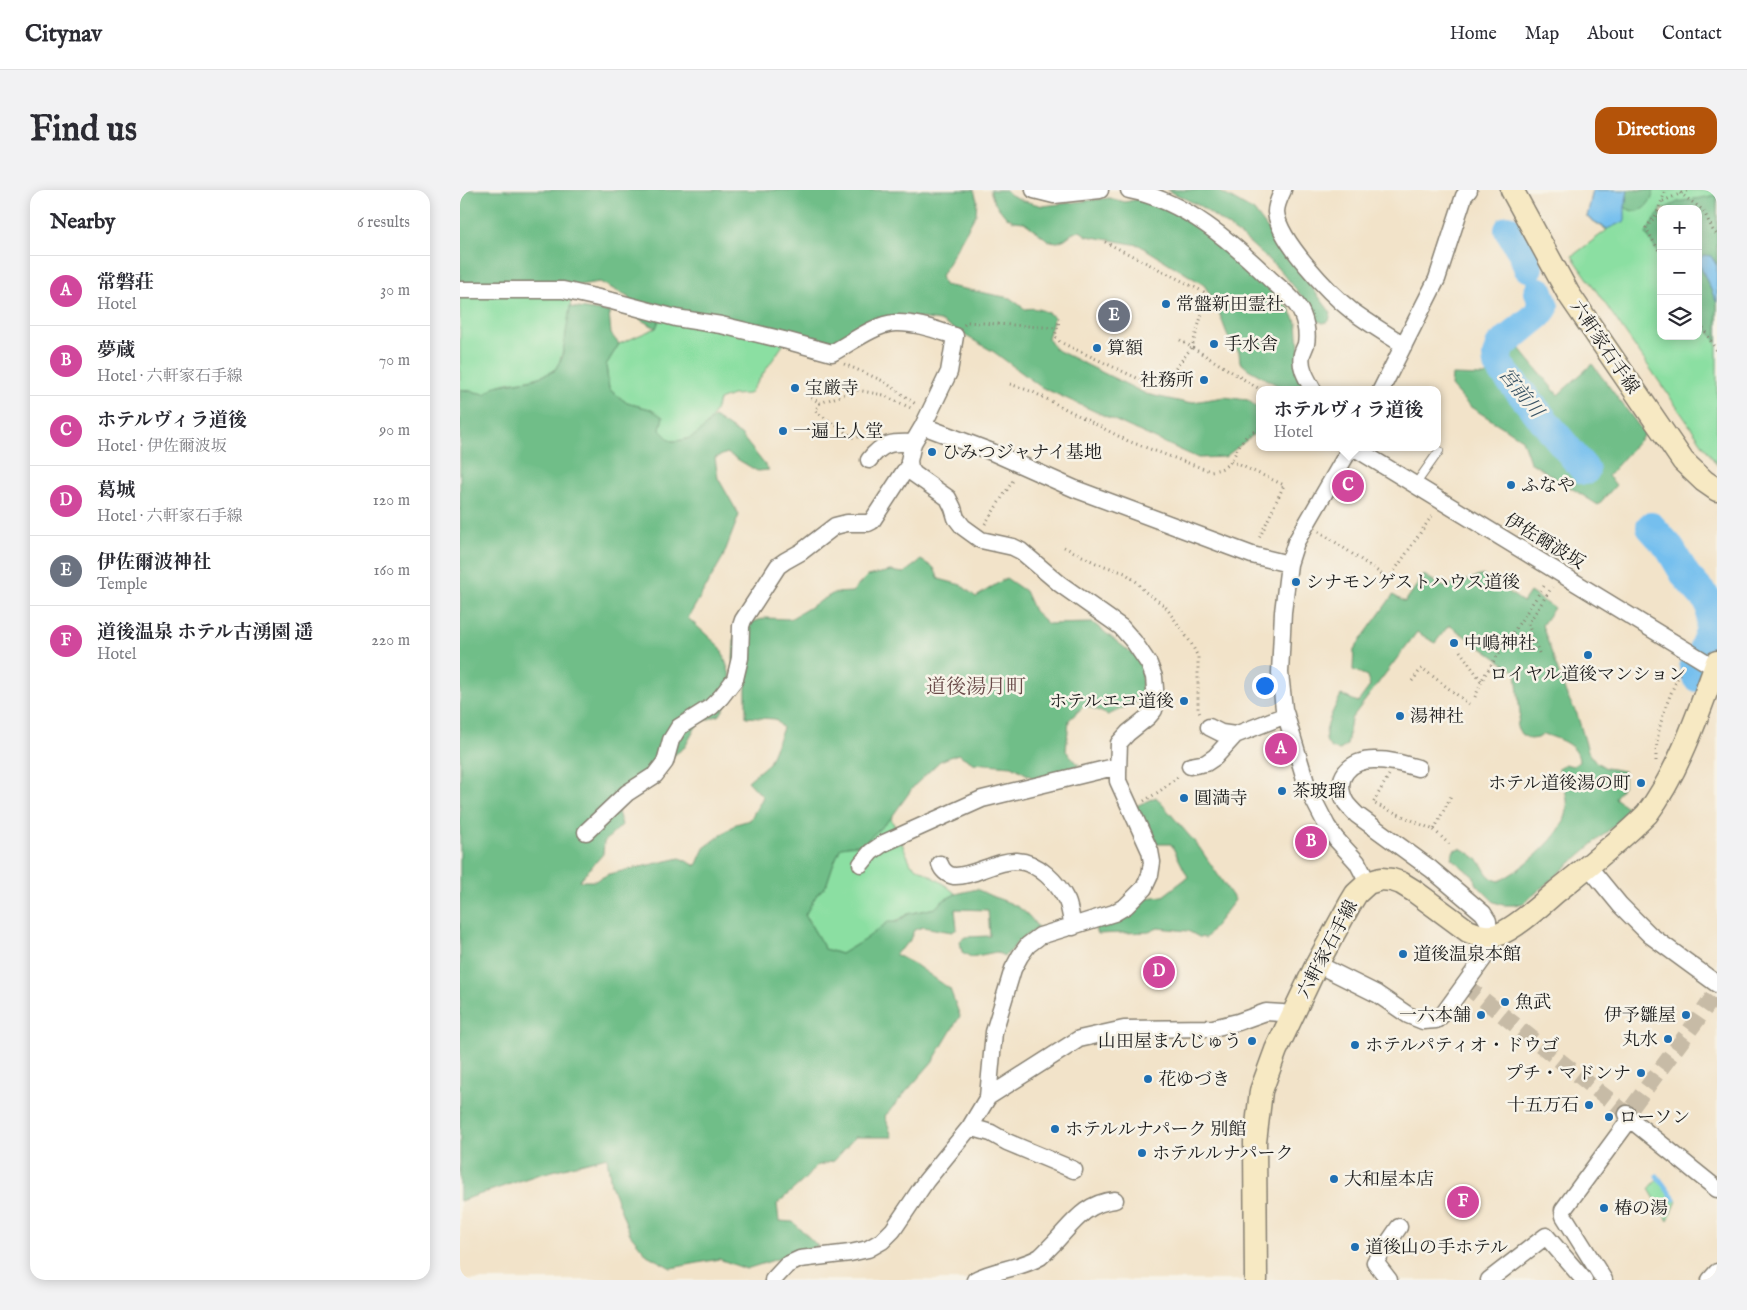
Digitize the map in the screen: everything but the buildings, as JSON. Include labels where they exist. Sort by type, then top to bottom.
[{"type":"main road","name":"六軒家石手線","points":[[1512,190],[1568,293],[1683,461],[1704,481],[1717,490]]},
{"type":"main road","points":[[1488,936],[1497,935],[1508,929],[1536,909],[1647,814],[1665,787],[1716,667]]},
{"type":"main road","name":"六軒家石手線","points":[[1256,1280],[1254,1175],[1257,1115],[1261,1091],[1268,1068],[1317,964],[1356,894],[1368,883],[1381,879],[1392,880],[1401,883],[1468,931],[1488,936]]},
{"type":"street","points":[[1034,190],[1054,195],[1100,190]]},
{"type":"street","points":[[1129,190],[1164,199],[1210,227],[1245,254],[1294,302],[1301,312],[1307,328],[1306,344],[1302,355],[1303,369],[1311,386]]},
{"type":"street","points":[[1283,190],[1278,201],[1277,216],[1284,234],[1293,249],[1329,290],[1350,310],[1404,345]]},
{"type":"street","points":[[1383,386],[1437,280],[1464,196],[1469,190]]},
{"type":"street","points":[[460,290],[563,290],[676,318],[740,329],[832,353],[880,326],[893,323],[912,323],[955,336],[949,372],[912,443],[909,461],[910,468],[914,474],[948,498],[956,518],[963,527],[976,537],[1021,551],[1060,584],[1121,627],[1149,664],[1154,677],[1156,701],[1154,710],[1122,738],[1118,750],[1118,781],[1150,851],[1152,862],[1150,875],[1144,888],[1126,906],[1114,913],[1040,936],[1028,945],[1013,969],[994,1032],[988,1097],[970,1127],[926,1180],[882,1242],[868,1249],[850,1254],[800,1259],[786,1265],[773,1280]]},
{"type":"street","points":[[925,421],[1075,489],[1252,555],[1289,564]]},
{"type":"street","points":[[869,460],[877,449],[885,445],[896,442],[912,443]]},
{"type":"street","points":[[1350,451],[1296,542],[1289,564],[1283,612],[1280,673],[1286,715],[1308,789],[1317,809],[1336,839],[1356,862],[1368,883]]},
{"type":"street","name":"伊佐爾波坂","points":[[1359,451],[1442,501],[1554,578],[1716,667]]},
{"type":"street","points":[[586,832],[627,793],[655,775],[665,762],[671,740],[679,727],[711,707],[735,679],[740,658],[741,626],[743,620],[778,566],[801,552],[835,526],[872,521],[904,472],[910,468]]},
{"type":"street","points":[[1190,766],[1206,763],[1215,757],[1235,735],[1286,715]]},
{"type":"street","points":[[1209,727],[1221,733],[1235,735]]},
{"type":"street","points":[[1317,964],[1377,994],[1408,1015],[1423,1021],[1436,1020],[1444,1013],[1489,951],[1488,921],[1483,913],[1430,868],[1357,815],[1347,804],[1342,793],[1341,782],[1344,773],[1361,761],[1393,761],[1418,768]]},
{"type":"street","points":[[861,864],[871,852],[884,843],[982,799],[1118,766]]},
{"type":"street","points":[[940,864],[942,870],[954,876],[1001,863],[1018,861],[1030,865],[1050,879],[1060,890],[1068,902],[1073,927]]},
{"type":"street","points":[[1588,866],[1620,905],[1650,935],[1717,984]]},
{"type":"street","points":[[988,1097],[1079,1038],[1124,1029],[1213,1028],[1226,1026],[1266,1012],[1293,1016]]},
{"type":"street","points":[[1604,1280],[1564,1216],[1563,1210],[1629,1116],[1717,1189]]},
{"type":"street","points":[[970,1127],[992,1133],[1007,1142],[1074,1170]]},
{"type":"street","points":[[974,1280],[999,1270],[1031,1262],[1042,1255],[1083,1212],[1102,1201],[1115,1200]]},
{"type":"street","points":[[1389,1280],[1375,1262],[1399,1227]]},
{"type":"street","points":[[1489,1280],[1546,1236],[1584,1280]]},
{"type":"lane","points":[[1415,485],[1439,451]]},
{"type":"path","points":[[1659,250],[1646,228],[1656,215],[1666,190]]},
{"type":"path","points":[[1663,201],[1689,190]]},
{"type":"path","points":[[1680,193],[1703,210],[1717,235]]},
{"type":"path","points":[[1060,318],[1055,336],[1060,342],[1156,387],[1165,382],[1192,347],[1207,298],[1204,292],[1105,242]]},
{"type":"path","points":[[955,336],[967,322],[1057,328]]},
{"type":"path","points":[[1702,326],[1717,352]]},
{"type":"path","points":[[1180,340],[1256,387]]},
{"type":"path","points":[[832,353],[840,362],[883,382],[920,406],[925,421]]},
{"type":"path","points":[[1010,384],[1033,392],[1128,440],[1210,471],[1219,471],[1231,462],[1247,435],[1256,430]]},
{"type":"path","points":[[871,437],[853,437],[815,411],[820,403],[857,390],[883,395],[925,421]]},
{"type":"path","points":[[807,395],[820,403]]},
{"type":"path","points":[[1231,462],[1284,485],[1252,555]]},
{"type":"path","points":[[976,537],[1022,466]]},
{"type":"path","points":[[1307,522],[1390,579],[1442,501]]},
{"type":"path","points":[[1064,547],[1096,563],[1124,573],[1165,606],[1191,642],[1198,657],[1198,709],[1209,727]]},
{"type":"path","points":[[1475,697],[1482,682],[1522,620],[1554,578]]},
{"type":"path","points":[[1528,624],[1554,578]]},
{"type":"path","points":[[1522,620],[1528,624],[1539,653]]},
{"type":"path","points":[[1460,651],[1482,682]]},
{"type":"path","points":[[1665,787],[1657,771],[1658,736],[1674,686],[1690,653]]},
{"type":"path","points":[[1412,681],[1422,668],[1469,704]]},
{"type":"path","points":[[1139,803],[1160,792],[1190,766]]},
{"type":"path","points":[[1390,773],[1373,803],[1434,830],[1449,844]]},
{"type":"path","points":[[1434,830],[1451,796]]},
{"type":"green space","points":[[460,190],[974,190],[977,200],[976,214],[941,276],[944,285],[1010,298],[1025,309],[1037,309],[1047,313],[1054,317],[1048,338],[1055,349],[1146,394],[1187,403],[1224,397],[1248,400],[1256,407],[1256,431],[1225,457],[1198,458],[1041,387],[994,352],[940,321],[913,317],[827,348],[684,313],[675,307],[662,312],[656,328],[641,320],[628,297],[600,282],[572,286],[460,283]]},
{"type":"green space","points":[[990,190],[1006,190],[1011,195],[1024,201],[1043,206],[1109,198],[1125,202],[1139,199],[1162,205],[1212,233],[1268,285],[1276,297],[1289,308],[1297,323],[1302,386],[1279,386],[1248,369],[1240,362],[1239,352],[1229,339],[1215,302],[1204,285],[1139,245],[1087,236],[1080,231],[1058,242],[1049,241],[1024,222],[1014,221],[1005,216],[994,202]]},
{"type":"green space","points":[[1167,190],[1217,190],[1254,211],[1331,313],[1329,321],[1323,323],[1316,320],[1304,299],[1282,272],[1243,237],[1200,206]]},
{"type":"green space","points":[[1593,190],[1717,190],[1717,465],[1572,256],[1607,230],[1587,217]]},
{"type":"green space","points":[[1628,190],[1654,190],[1647,205],[1635,211],[1625,207]]},
{"type":"green space","points":[[1717,195],[1717,266],[1713,258],[1702,267],[1702,205],[1672,205],[1678,202]]},
{"type":"green space","points":[[1657,216],[1657,251],[1646,234]]},
{"type":"green space","points":[[1702,270],[1717,303],[1717,343],[1702,320]]},
{"type":"green space","points":[[460,283],[572,286],[564,345],[558,365],[553,371],[537,378],[500,385],[485,394],[460,389]]},
{"type":"green space","points":[[570,307],[609,312],[611,334],[619,344],[606,365],[609,389],[627,403],[650,409],[663,417],[660,430],[671,441],[690,438],[704,428],[714,417],[741,435],[769,470],[757,471],[727,453],[715,458],[718,478],[739,515],[723,557],[688,618],[721,648],[735,690],[720,715],[698,723],[685,747],[640,780],[617,809],[622,825],[604,842],[603,854],[579,881],[595,881],[609,874],[680,858],[696,866],[704,848],[736,824],[750,820],[763,797],[748,781],[769,763],[783,728],[775,719],[746,717],[746,677],[733,662],[735,628],[765,618],[790,619],[834,593],[852,592],[867,576],[890,571],[904,573],[921,560],[934,568],[939,579],[961,585],[976,597],[1006,578],[1025,591],[1034,611],[1048,624],[1093,623],[1143,662],[1141,700],[1108,715],[1085,705],[1069,720],[1066,751],[1079,765],[1035,779],[1012,766],[973,763],[958,754],[940,761],[914,786],[891,818],[863,844],[841,847],[826,886],[817,894],[805,915],[825,949],[841,954],[888,922],[897,922],[908,914],[935,908],[944,900],[956,894],[977,889],[1018,907],[1025,912],[1038,928],[1019,940],[1010,952],[1004,956],[996,952],[971,957],[962,952],[960,941],[965,937],[990,936],[988,910],[955,909],[957,929],[952,932],[923,927],[914,930],[909,942],[895,954],[916,965],[950,989],[960,1016],[933,1061],[885,1116],[892,1137],[855,1137],[834,1161],[816,1166],[804,1180],[777,1204],[779,1221],[793,1222],[818,1246],[746,1269],[719,1259],[671,1268],[647,1255],[630,1234],[611,1185],[607,1157],[537,1175],[460,1201],[460,389],[485,394],[495,386],[534,379],[554,371],[562,358]]},
{"type":"green space","points":[[675,307],[684,313],[785,342],[749,394],[732,395],[719,400],[712,417],[702,430],[689,438],[671,441],[659,430],[650,409],[627,403],[609,389],[606,365],[619,344],[656,328],[662,312]]},
{"type":"green space","points":[[1514,342],[1558,395],[1592,364],[1645,434],[1608,476],[1616,485],[1598,505],[1530,462],[1522,439],[1469,406],[1451,386],[1452,375],[1485,376]]},
{"type":"green space","points":[[1424,575],[1444,587],[1483,575],[1523,602],[1530,592],[1554,608],[1542,625],[1566,694],[1577,714],[1588,751],[1596,762],[1606,768],[1624,771],[1624,785],[1615,798],[1627,807],[1629,811],[1524,903],[1503,905],[1494,902],[1477,885],[1474,877],[1451,858],[1454,850],[1460,848],[1476,858],[1489,876],[1499,881],[1529,861],[1551,841],[1565,819],[1567,800],[1559,768],[1565,764],[1573,766],[1579,762],[1578,756],[1572,747],[1556,738],[1544,734],[1538,738],[1530,739],[1521,734],[1517,727],[1520,714],[1516,672],[1449,625],[1435,643],[1417,632],[1351,719],[1347,745],[1340,750],[1331,748],[1327,743],[1327,727],[1341,695],[1358,702],[1370,686],[1367,676],[1353,670],[1354,649],[1393,595],[1405,602]]},
{"type":"green space","points":[[1156,797],[1199,847],[1235,900],[1206,938],[1199,937],[1188,931],[1158,928],[1149,932],[1097,934],[1095,928],[1132,911],[1146,898],[1163,896],[1188,877],[1171,844],[1151,844],[1136,806]]},
{"type":"green space","points":[[891,818],[911,864],[944,884],[956,894],[944,900],[935,908],[908,914],[841,954],[825,949],[805,915],[817,894],[826,886],[841,846],[863,844]]},
{"type":"green space","points":[[1659,1177],[1677,1201],[1668,1221],[1649,1189]]},
{"type":"water","points":[[1593,190],[1628,190],[1625,221],[1607,229],[1587,217]]},
{"type":"water","points":[[1704,255],[1711,256],[1717,266],[1717,303],[1702,270],[1702,257]]},
{"type":"waterway","name":"宮前川","points":[[1509,230],[1523,253],[1528,267]]},
{"type":"waterway","name":"宮前川","points":[[1539,292],[1544,307],[1538,315],[1500,346],[1497,356],[1498,365],[1585,470]]},
{"type":"waterway","name":"宮前川","points":[[1651,527],[1669,547],[1686,576],[1712,605],[1710,632],[1704,647]]},
{"type":"waterway","name":"宮前川","points":[[1695,662],[1694,667],[1697,677]]},
{"type":"waterway","points":[[1657,1176],[1674,1199]]},
{"type":"tunnel","points":[[1465,985],[1627,1114],[1717,991]]},
{"type":"place","name":"常盤新田霊社","points":[[1166,304]]},
{"type":"place","name":"伊佐爾波神社","points":[[1114,316]]},
{"type":"place","name":"手水舎","points":[[1214,344]]},
{"type":"place","name":"算額","points":[[1097,348]]},
{"type":"place","name":"社務所","points":[[1204,380]]},
{"type":"place","name":"宝厳寺","points":[[795,388]]},
{"type":"place","name":"一遍上人堂","points":[[783,431]]},
{"type":"place","name":"ひみつジャナイ基地","points":[[932,452]]},
{"type":"place","name":"ふなや","points":[[1511,485]]},
{"type":"place","name":"ホテルヴィラ道後","points":[[1348,486]]},
{"type":"place","name":"シナモンゲストハウス道後","points":[[1296,582]]},
{"type":"place","name":"中嶋神社","points":[[1454,643]]},
{"type":"place","name":"ロイヤル道後マンション","points":[[1588,655]]},
{"type":"place","name":"ホテルエコ道後","points":[[1184,701]]},
{"type":"place","name":"湯神社","points":[[1400,716]]},
{"type":"place","name":"常磐荘","points":[[1281,749]]},
{"type":"place","name":"ホテル道後湯の町","points":[[1641,783]]},
{"type":"place","name":"茶玻瑠","points":[[1282,791]]},
{"type":"place","name":"圓満寺","points":[[1184,798]]},
{"type":"place","name":"夢蔵","points":[[1311,842]]},
{"type":"place","name":"道後温泉本館","points":[[1403,954]]},
{"type":"place","name":"葛城","points":[[1159,972]]},
{"type":"place","name":"魚武","points":[[1505,1002]]},
{"type":"place","name":"一六本舗","points":[[1481,1015]]},
{"type":"place","name":"伊予雛屋","points":[[1686,1015]]},
{"type":"place","name":"丸水","points":[[1668,1039]]},
{"type":"place","name":"山田屋まんじゅう","points":[[1252,1041]]},
{"type":"place","name":"ホテルパティオ・ドウゴ","points":[[1355,1045]]},
{"type":"place","name":"プチ・マドンナ","points":[[1641,1073]]},
{"type":"place","name":"花ゆづき","points":[[1148,1079]]},
{"type":"place","name":"十五万石","points":[[1589,1105]]},
{"type":"place","name":"ローソン","points":[[1609,1117]]},
{"type":"place","name":"ホテルルナパーク 別館","points":[[1055,1129]]},
{"type":"place","name":"ホテルルナパーク","points":[[1142,1153]]},
{"type":"place","name":"大和屋本店","points":[[1334,1179]]},
{"type":"place","name":"道後温泉 ホテル古湧園 遥","points":[[1463,1202]]},
{"type":"place","name":"椿の湯","points":[[1604,1208]]},
{"type":"place","name":"道後山の手ホテル","points":[[1355,1247]]},
{"type":"district","name":"道後湯月町","points":[[976,686]]}]
